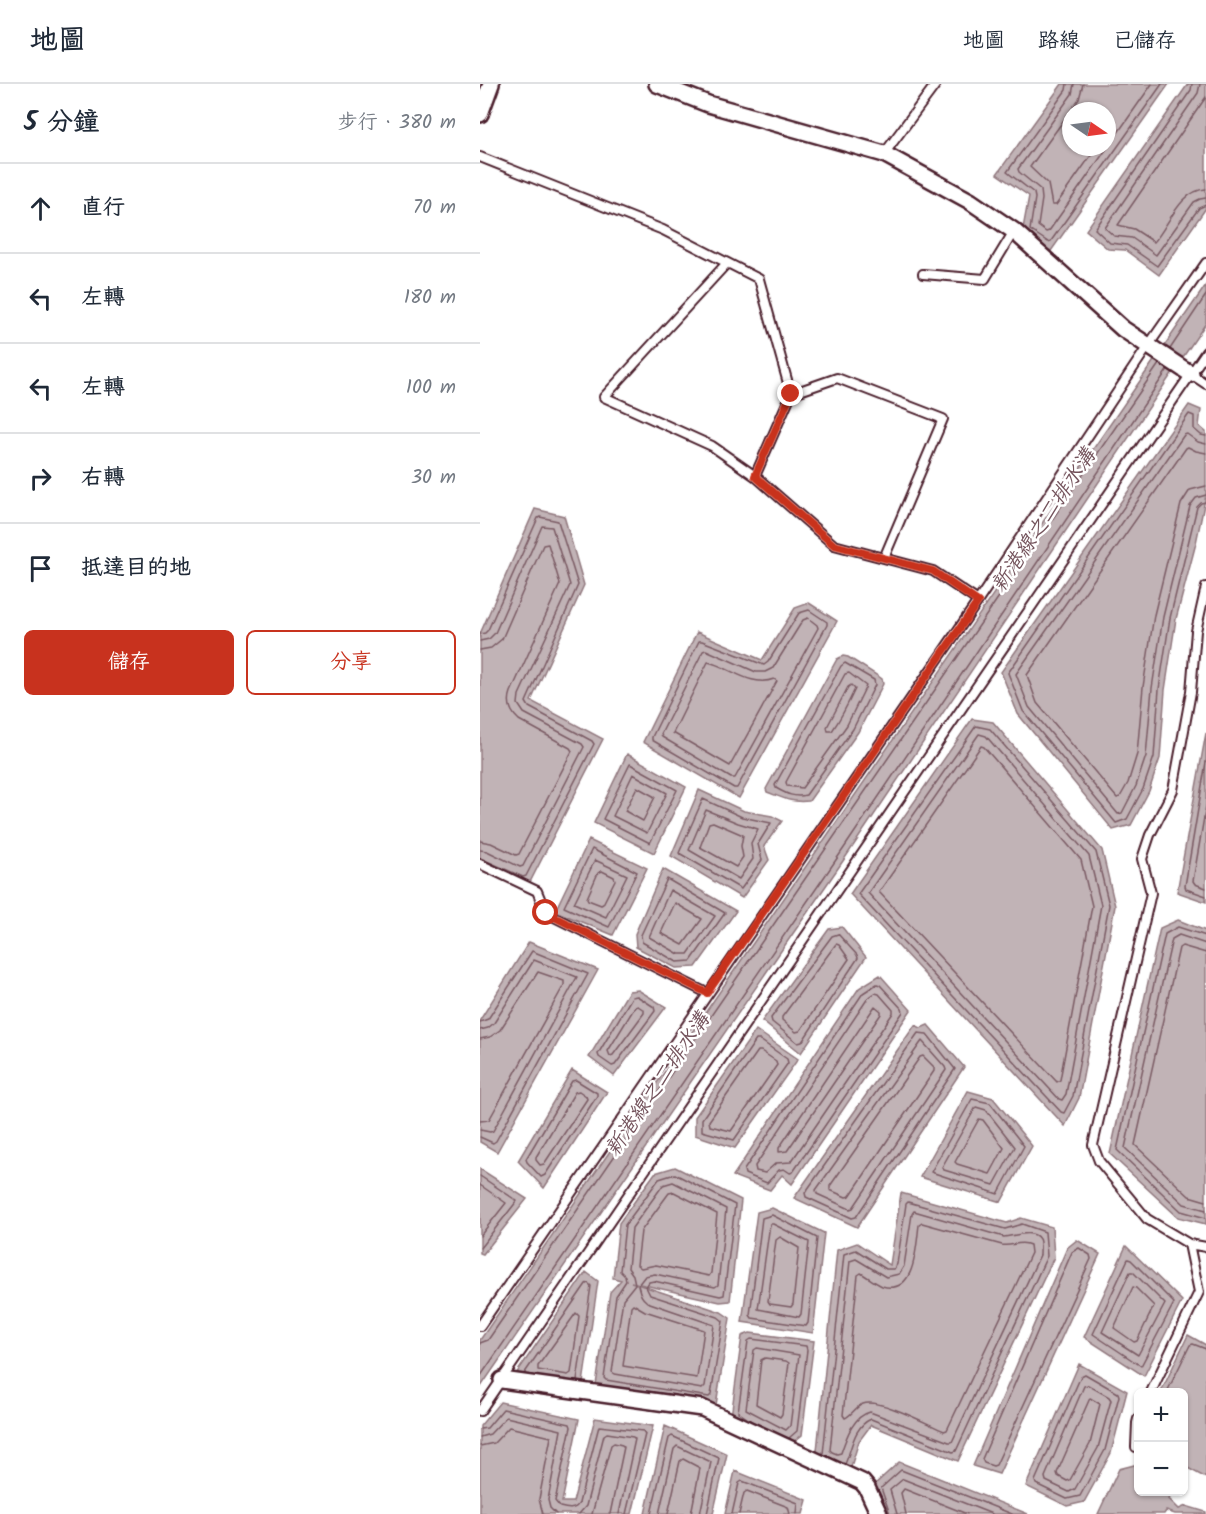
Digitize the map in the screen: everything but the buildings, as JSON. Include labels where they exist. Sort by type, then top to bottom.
[{"type":"street","points":[[480,114],[491,84]]},
{"type":"street","points":[[657,84],[708,104],[884,154],[970,201],[1014,231],[1123,329],[1191,374]]},
{"type":"street","points":[[502,1380],[702,1408],[862,1482],[879,1514]]},
{"type":"lane","points":[[884,154],[936,84]]},
{"type":"lane","points":[[480,157],[663,230],[759,279],[791,394],[755,476]]},
{"type":"lane","points":[[923,274],[985,279],[1014,231]]},
{"type":"lane","points":[[727,262],[604,397],[712,446],[755,476],[834,545],[933,571],[978,602]]},
{"type":"lane","points":[[480,1326],[978,602],[1148,346],[1206,263]]},
{"type":"lane","points":[[480,1412],[1206,352]]},
{"type":"lane","points":[[1191,374],[1206,384]]},
{"type":"lane","points":[[791,394],[837,378],[943,419],[884,558]]},
{"type":"lane","points":[[1206,587],[1196,632],[1191,692],[1173,790],[1150,835],[1142,859],[1151,893],[1093,1145],[1099,1161],[1148,1220],[1189,1244],[1206,1247]]},
{"type":"lane","points":[[480,864],[537,891],[546,913],[707,993]]},
{"type":"lane","points":[[1153,1388],[1199,1292],[1189,1244]]},
{"type":"water","points":[[1062,84],[1169,84],[1051,251],[1022,234],[1029,196],[997,174]]},
{"type":"water","points":[[1188,84],[1206,84],[1206,208],[1159,275],[1125,250],[1108,249],[1086,230]]},
{"type":"water","name":"新港線之二排水溝","points":[[1206,285],[1206,323],[845,858],[480,1388],[480,1340]]},
{"type":"water","points":[[1189,405],[1201,410],[1199,426],[1206,432],[1206,495],[1176,619],[1165,690],[1160,758],[1149,791],[1131,825],[1113,830],[1018,714],[1001,672]]},
{"type":"water","points":[[535,509],[564,516],[584,585],[531,701],[603,739],[528,886],[480,863],[480,634]]},
{"type":"water","points":[[809,603],[837,621],[739,798],[643,742],[697,632],[762,660],[795,608]]},
{"type":"water","points":[[843,656],[878,676],[882,679],[883,684],[858,732],[809,801],[792,801],[767,792],[766,789],[837,659]]},
{"type":"water","points":[[972,719],[993,722],[1102,850],[1115,906],[1079,1098],[1065,1126],[850,894]]},
{"type":"water","points":[[1206,733],[1206,902],[1177,892]]},
{"type":"water","points":[[627,754],[686,787],[654,853],[594,823]]},
{"type":"water","points":[[699,790],[744,811],[772,816],[782,821],[764,846],[769,860],[742,898],[671,856]]},
{"type":"water","points":[[589,840],[647,868],[613,935],[555,911]]},
{"type":"water","points":[[663,869],[736,911],[696,967],[676,968],[636,947],[635,934]]},
{"type":"water","points":[[1178,920],[1206,931],[1206,1224],[1178,1217],[1110,1154],[1160,928]]},
{"type":"water","points":[[842,927],[866,957],[801,1053],[762,1021],[829,929]]},
{"type":"water","points":[[529,942],[598,970],[497,1152],[480,1142],[480,1020]]},
{"type":"water","points":[[880,975],[911,1010],[792,1184],[782,1175],[770,1190],[733,1176],[859,988]]},
{"type":"water","points":[[638,990],[666,1007],[614,1076],[589,1057],[629,991]]},
{"type":"water","points":[[915,1025],[921,1028],[928,1025],[964,1067],[857,1227],[794,1198]]},
{"type":"water","points":[[756,1030],[798,1059],[735,1148],[695,1135],[695,1117]]},
{"type":"water","points":[[572,1070],[607,1092],[544,1188],[518,1161]]},
{"type":"water","points":[[968,1091],[993,1098],[1032,1146],[1001,1202],[920,1177]]},
{"type":"water","points":[[675,1167],[741,1200],[730,1301],[720,1302],[631,1282],[721,1312],[730,1318],[716,1405],[596,1385],[610,1292],[621,1280],[613,1278],[619,1223],[655,1173]]},
{"type":"water","points":[[480,1169],[527,1199],[483,1254],[480,1253]]},
{"type":"water","points":[[901,1193],[1007,1223],[1021,1218],[1052,1227],[1054,1257],[958,1461],[871,1425],[859,1441],[849,1473],[816,1461],[837,1250],[857,1243],[890,1265]]},
{"type":"water","points":[[772,1208],[824,1233],[813,1333],[742,1322],[757,1212]]},
{"type":"water","points":[[1077,1240],[1100,1254],[999,1474],[973,1466],[1067,1248]]},
{"type":"water","points":[[1126,1246],[1182,1301],[1144,1376],[1084,1337]]},
{"type":"water","points":[[586,1272],[598,1281],[582,1390],[522,1382],[516,1374]]},
{"type":"water","points":[[750,1333],[814,1341],[802,1435],[787,1447],[731,1417],[742,1336]]},
{"type":"water","points":[[1188,1335],[1206,1345],[1206,1478],[1188,1468],[1188,1388],[1163,1388]]},
{"type":"water","points":[[1079,1364],[1127,1391],[1111,1453],[1084,1502],[1067,1506],[1026,1486]]},
{"type":"water","points":[[500,1402],[579,1419],[562,1502],[573,1502],[595,1418],[653,1426],[632,1514],[480,1514],[480,1426]]},
{"type":"water","points":[[665,1426],[727,1454],[713,1514],[645,1514]]},
{"type":"water","points":[[899,1462],[1028,1514],[885,1514],[873,1486]]},
{"type":"water","points":[[1134,1465],[1134,1496],[1171,1496],[1169,1499],[1179,1509],[1186,1506],[1206,1512],[1206,1514],[1175,1514],[1166,1511],[1164,1514],[1098,1514],[1119,1469]]},
{"type":"water","points":[[735,1471],[807,1500],[803,1514],[725,1514]]},
{"type":"route","points":[[546,913],[707,993],[978,602],[933,571],[834,545],[755,476],[791,394]]}]
